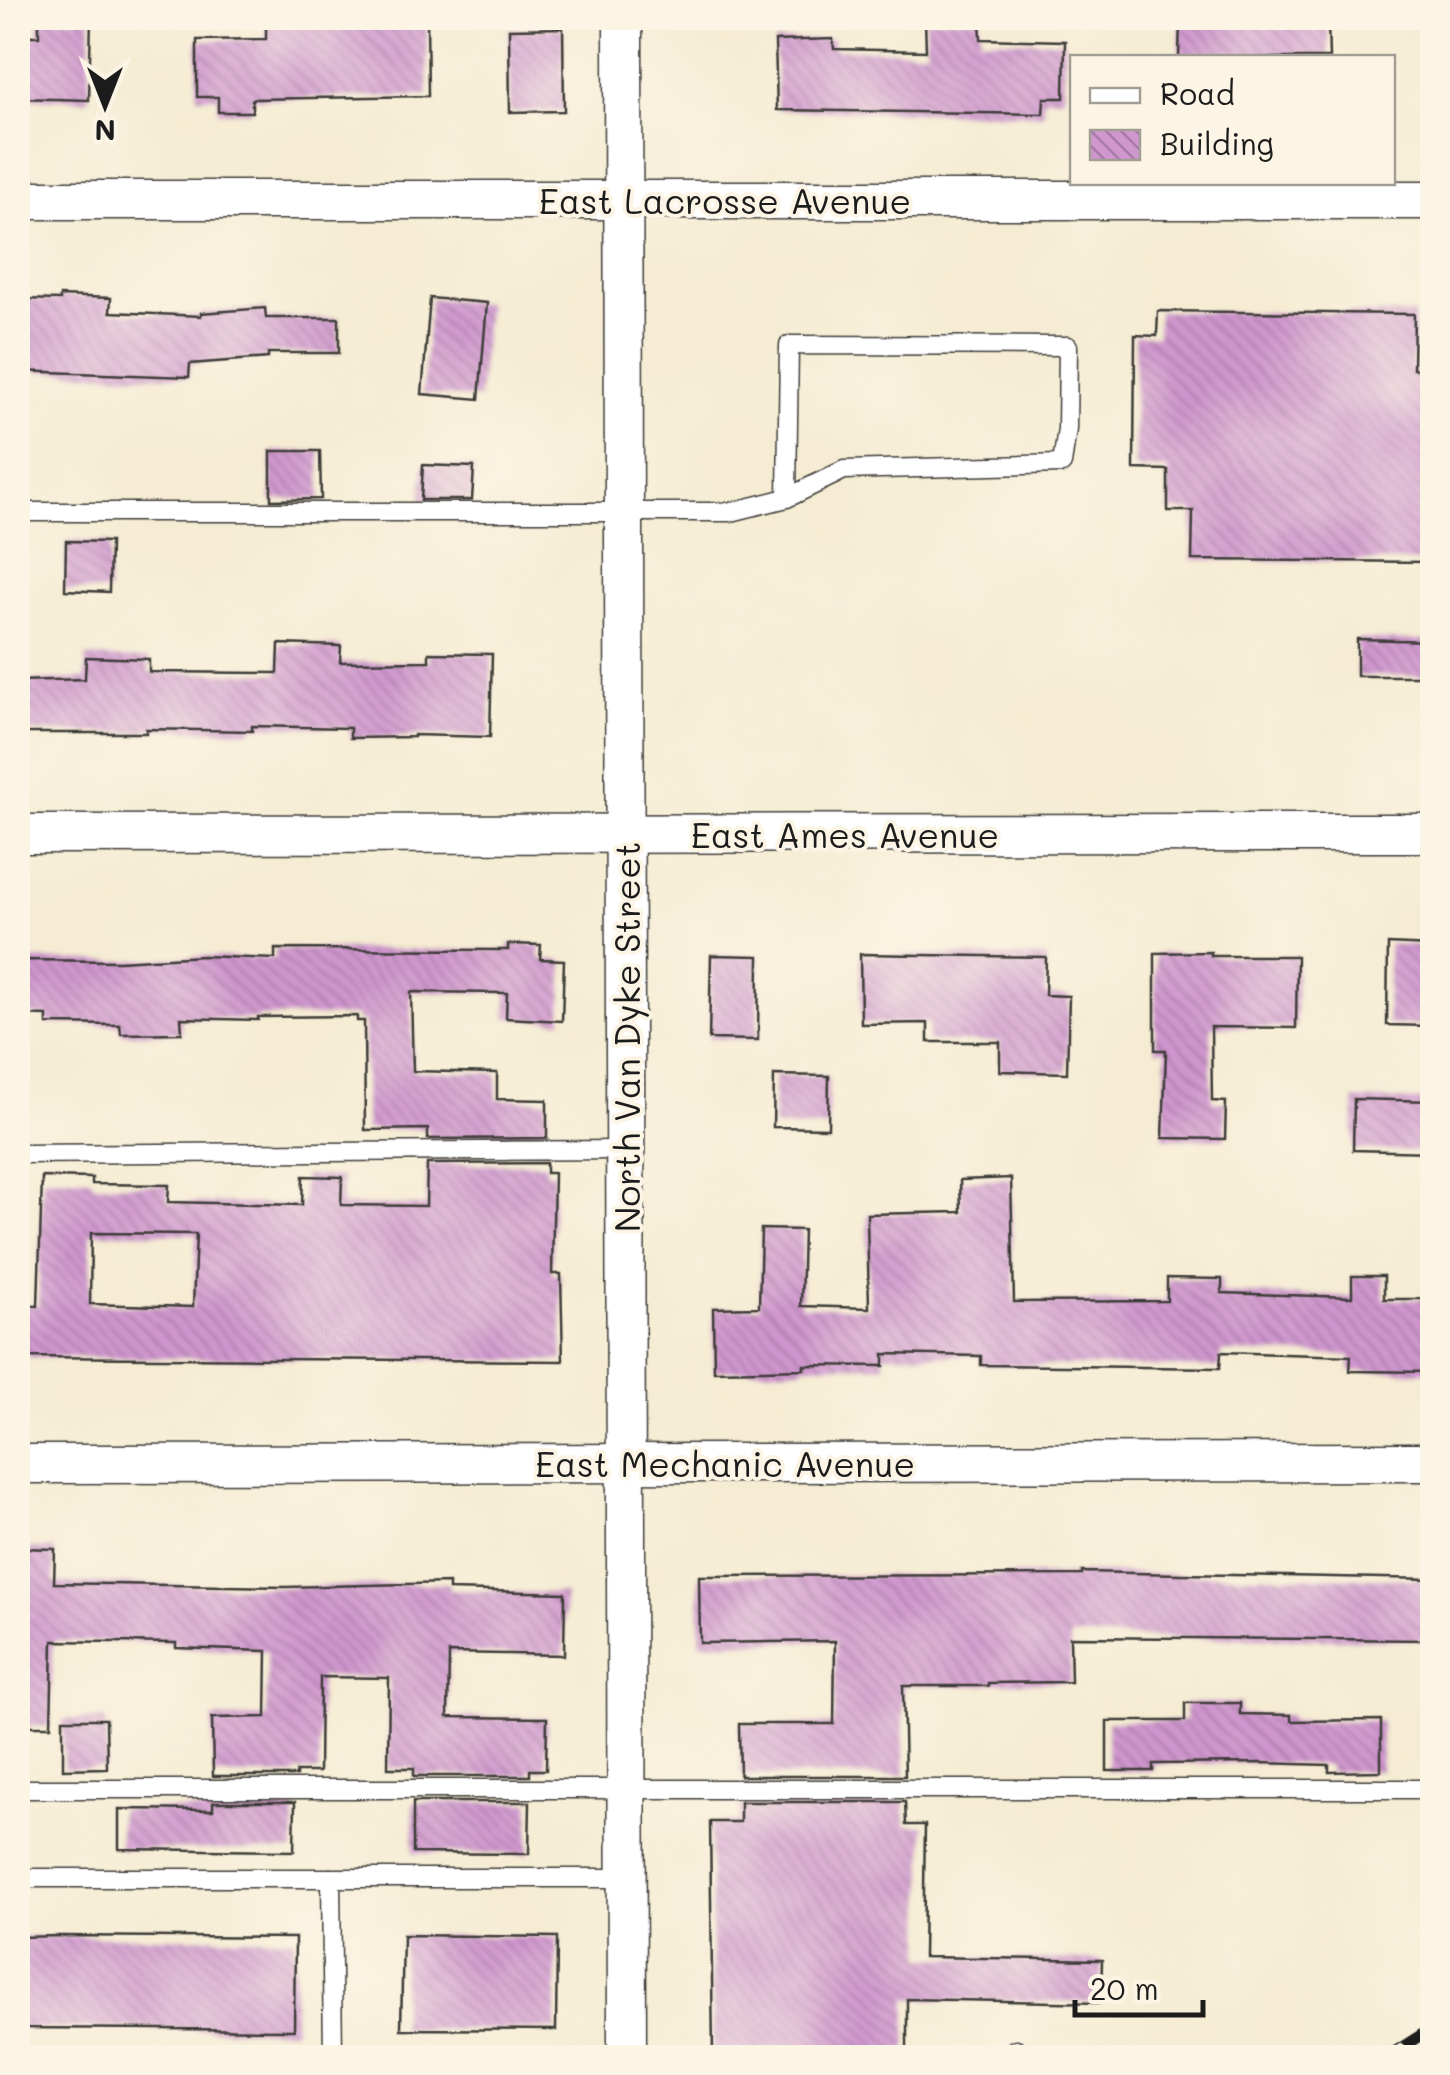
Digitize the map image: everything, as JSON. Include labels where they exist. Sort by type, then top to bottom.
[{"type":"street","name":"North Van Dyke Street","points":[[624,18],[627,2058]]},
{"type":"street","name":"East Lacrosse Avenue","points":[[18,200],[1432,200]]},
{"type":"street","name":"East Ames Avenue","points":[[18,834],[1432,833]]},
{"type":"street","name":"East Mechanic Avenue","points":[[18,1464],[1432,1462]]},
{"type":"lane","points":[[18,512],[731,512],[787,498],[844,470],[1062,464],[1067,430],[1068,346],[789,345],[787,498]]},
{"type":"lane","points":[[18,1154],[626,1150]]},
{"type":"lane","points":[[24,1789],[1432,1789]]},
{"type":"lane","points":[[18,1878],[627,1878]]},
{"type":"lane","points":[[331,1878],[333,2058]]},
{"type":"building","points":[[39,18],[91,18],[89,100],[18,98],[18,36],[39,36]]},
{"type":"building","points":[[266,18],[427,18],[428,96],[252,99],[252,112],[218,112],[218,97],[197,97],[197,40],[266,39]]},
{"type":"building","points":[[980,18],[981,39],[1065,41],[1064,98],[1044,98],[1043,114],[777,110],[775,41],[833,39],[834,49],[926,51],[925,19]]},
{"type":"building","points":[[1180,18],[1236,18],[1236,22],[1328,20],[1329,55],[1179,55]]},
{"type":"building","points":[[563,28],[564,111],[510,112],[509,29]]},
{"type":"building","points":[[60,296],[111,298],[110,312],[201,316],[265,308],[266,318],[339,318],[339,353],[268,353],[268,358],[190,364],[189,377],[18,371],[18,299],[60,300]]},
{"type":"building","points":[[430,298],[487,303],[479,399],[422,394]]},
{"type":"building","points":[[1158,311],[1414,314],[1413,369],[1432,369],[1432,562],[1192,560],[1193,511],[1168,511],[1168,470],[1134,469],[1135,335],[1157,336]]},
{"type":"building","points":[[271,451],[320,451],[321,499],[271,500]]},
{"type":"building","points":[[423,465],[474,467],[472,500],[421,500]]},
{"type":"building","points":[[66,541],[110,542],[109,592],[65,590]]},
{"type":"building","points":[[1357,639],[1432,641],[1432,676],[1357,676]]},
{"type":"building","points":[[279,644],[341,646],[340,662],[429,661],[429,653],[492,654],[490,737],[350,738],[350,728],[252,726],[252,731],[18,733],[18,681],[85,679],[86,657],[149,659],[149,672],[278,673]]},
{"type":"building","points":[[508,944],[541,945],[540,959],[564,960],[562,1021],[506,1018],[507,993],[411,992],[413,1071],[497,1073],[497,1099],[547,1100],[547,1138],[428,1139],[428,1129],[365,1130],[364,1021],[357,1021],[357,1016],[181,1018],[182,1033],[121,1034],[120,1025],[47,1024],[47,1016],[18,1015],[18,960],[119,961],[203,956],[275,959],[275,949],[508,950]]},
{"type":"building","points":[[1388,944],[1432,946],[1432,1026],[1387,1025]]},
{"type":"building","points":[[1211,952],[1211,956],[1297,956],[1296,1028],[1211,1027],[1212,1101],[1226,1102],[1225,1139],[1163,1138],[1166,1050],[1155,1050],[1155,953]]},
{"type":"building","points":[[860,954],[1046,957],[1045,995],[1069,996],[1067,1073],[1000,1071],[1000,1042],[928,1042],[928,1023],[861,1024]]},
{"type":"building","points":[[711,955],[759,956],[758,1040],[709,1039]]},
{"type":"building","points":[[774,1075],[829,1076],[828,1128],[773,1127]]},
{"type":"building","points":[[1354,1099],[1432,1101],[1432,1152],[1353,1150]]},
{"type":"building","points":[[546,1163],[546,1173],[554,1173],[552,1274],[561,1274],[563,1361],[18,1357],[18,1305],[38,1306],[42,1177],[92,1178],[92,1184],[169,1185],[168,1202],[302,1205],[303,1176],[342,1177],[341,1205],[426,1206],[427,1164]],"holes":[[[91,1233],[196,1234],[193,1307],[90,1304]]]},
{"type":"building","points":[[1011,1178],[1014,1302],[1167,1301],[1167,1278],[1222,1279],[1222,1293],[1352,1297],[1352,1276],[1384,1276],[1384,1299],[1432,1299],[1432,1372],[1350,1371],[1351,1356],[1221,1352],[1220,1368],[981,1365],[981,1356],[884,1354],[884,1366],[804,1365],[804,1369],[714,1371],[713,1308],[759,1307],[761,1229],[803,1230],[801,1306],[869,1308],[867,1214],[961,1212],[960,1180]]},
{"type":"building","points":[[18,1548],[55,1549],[54,1583],[285,1587],[449,1583],[449,1590],[565,1593],[564,1655],[449,1653],[448,1717],[547,1718],[546,1770],[530,1770],[530,1776],[414,1776],[414,1768],[388,1768],[389,1678],[320,1677],[319,1772],[296,1772],[296,1776],[213,1776],[212,1718],[266,1717],[267,1651],[176,1648],[176,1643],[53,1641],[51,1726],[18,1726]]},
{"type":"building","points":[[1082,1572],[1432,1579],[1432,1640],[1070,1637],[1071,1682],[903,1686],[905,1776],[740,1776],[739,1724],[834,1724],[835,1641],[700,1643],[699,1576]]},
{"type":"building","points":[[1185,1703],[1240,1703],[1240,1714],[1291,1715],[1291,1721],[1381,1720],[1381,1771],[1329,1772],[1329,1765],[1260,1763],[1153,1764],[1153,1771],[1107,1771],[1107,1721],[1185,1721]]},
{"type":"building","points":[[63,1719],[106,1719],[107,1768],[63,1769]]},
{"type":"building","points":[[213,1802],[295,1802],[294,1851],[119,1849],[119,1809],[213,1810]]},
{"type":"building","points":[[413,1802],[530,1802],[529,1854],[413,1853]]},
{"type":"building","points":[[740,1802],[905,1802],[906,1825],[925,1825],[923,1957],[1102,1960],[1101,2003],[907,1999],[907,2053],[713,2055],[710,1822],[740,1822]]},
{"type":"building","points":[[403,1935],[557,1937],[556,2030],[401,2029]]},
{"type":"building","points":[[18,1937],[295,1938],[294,2030],[18,2028]]},
{"type":"railway","points":[[1385,2058],[1432,2028]]}]
